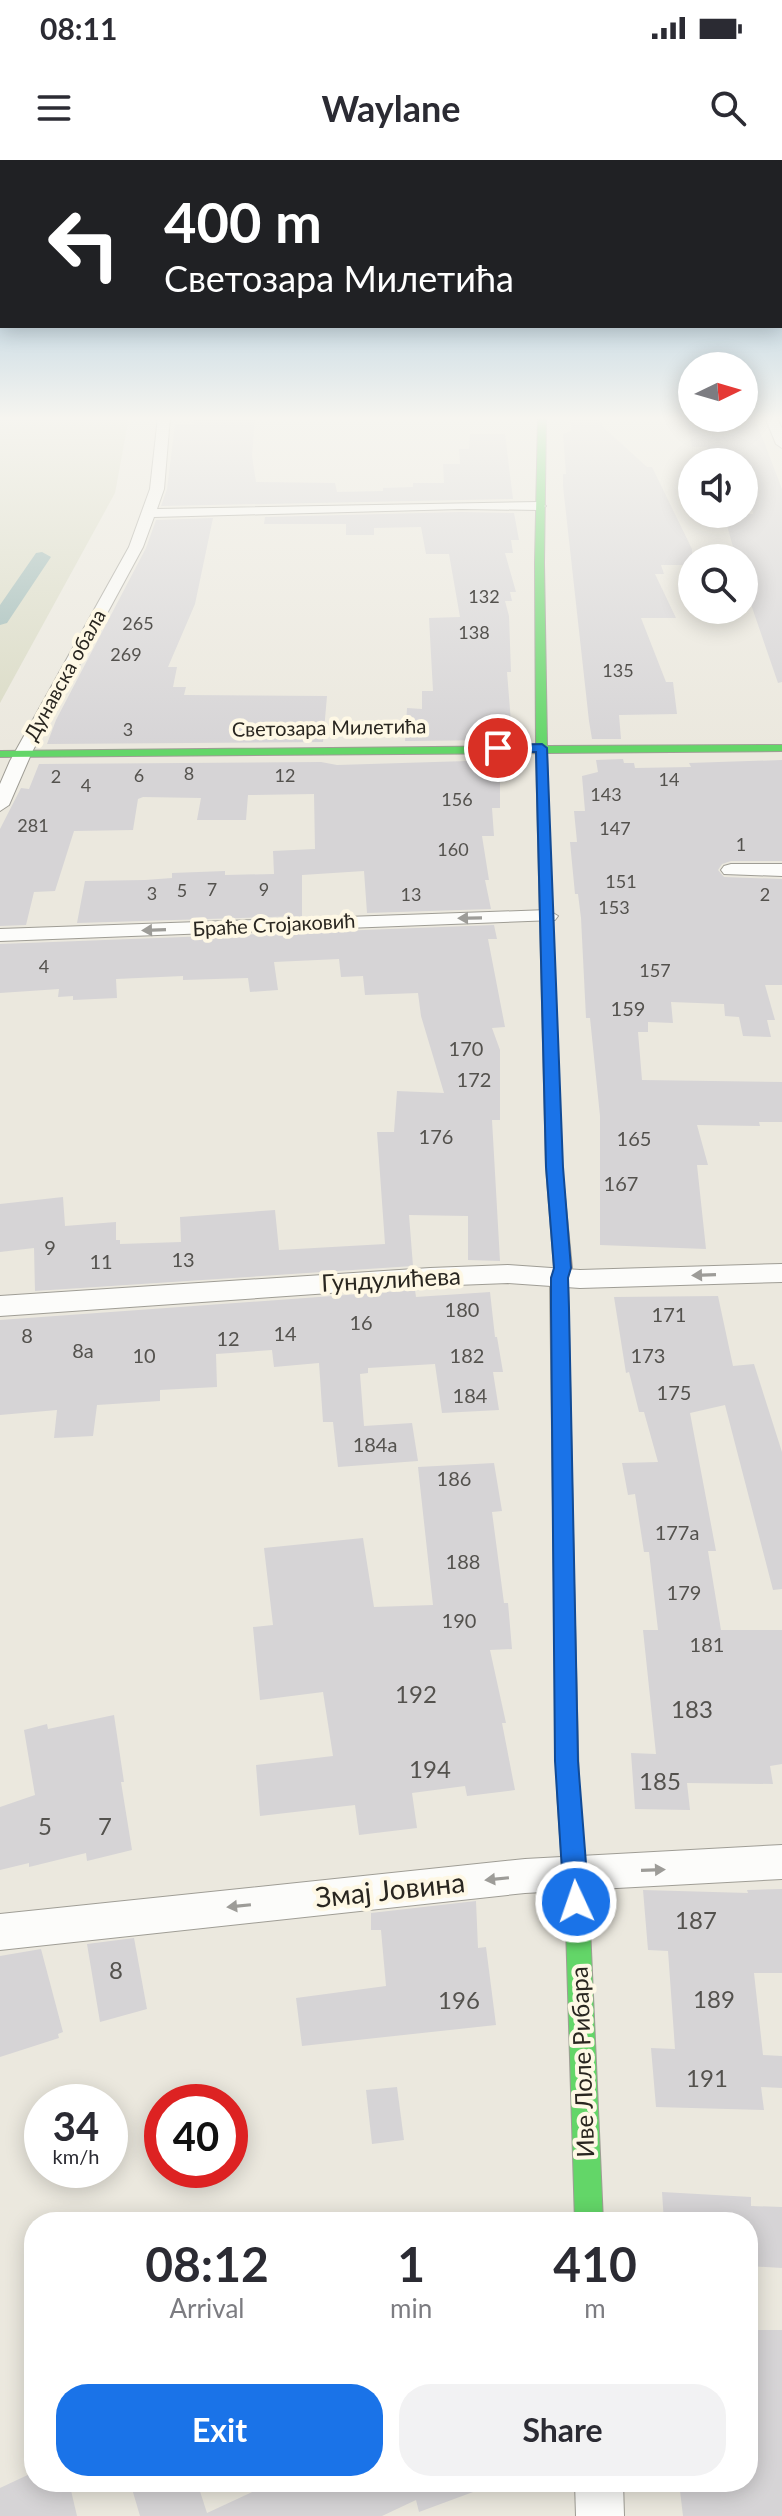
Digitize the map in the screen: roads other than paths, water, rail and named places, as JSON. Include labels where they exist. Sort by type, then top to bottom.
[{"type":"street","name":"Дунавска обала","points":[[20,753],[33,736],[136,547],[144,527]]},
{"type":"street","name":"Иве Лоле Рибара","points":[[539,527],[554,1167],[563,1268],[559,1278],[568,1791],[575,1874],[589,2212]]},
{"type":"street","name":"Светозара Милетића","points":[[0,754],[782,748]]},
{"type":"street","points":[[0,805],[12,782],[20,753]]},
{"type":"street","points":[[731,870],[782,870]]},
{"type":"street","name":"Браће Стојаковић","points":[[0,935],[548,916]]},
{"type":"street","name":"Гундулићева","points":[[0,1306],[430,1277],[508,1274],[559,1278],[782,1273]]},
{"type":"street","name":"Змај Јовина","points":[[0,1932],[426,1885],[782,1862]]},
{"type":"street","points":[[599,2492],[600,2516]]},
{"type":"waterway","points":[[0,619],[42,557]]}]
